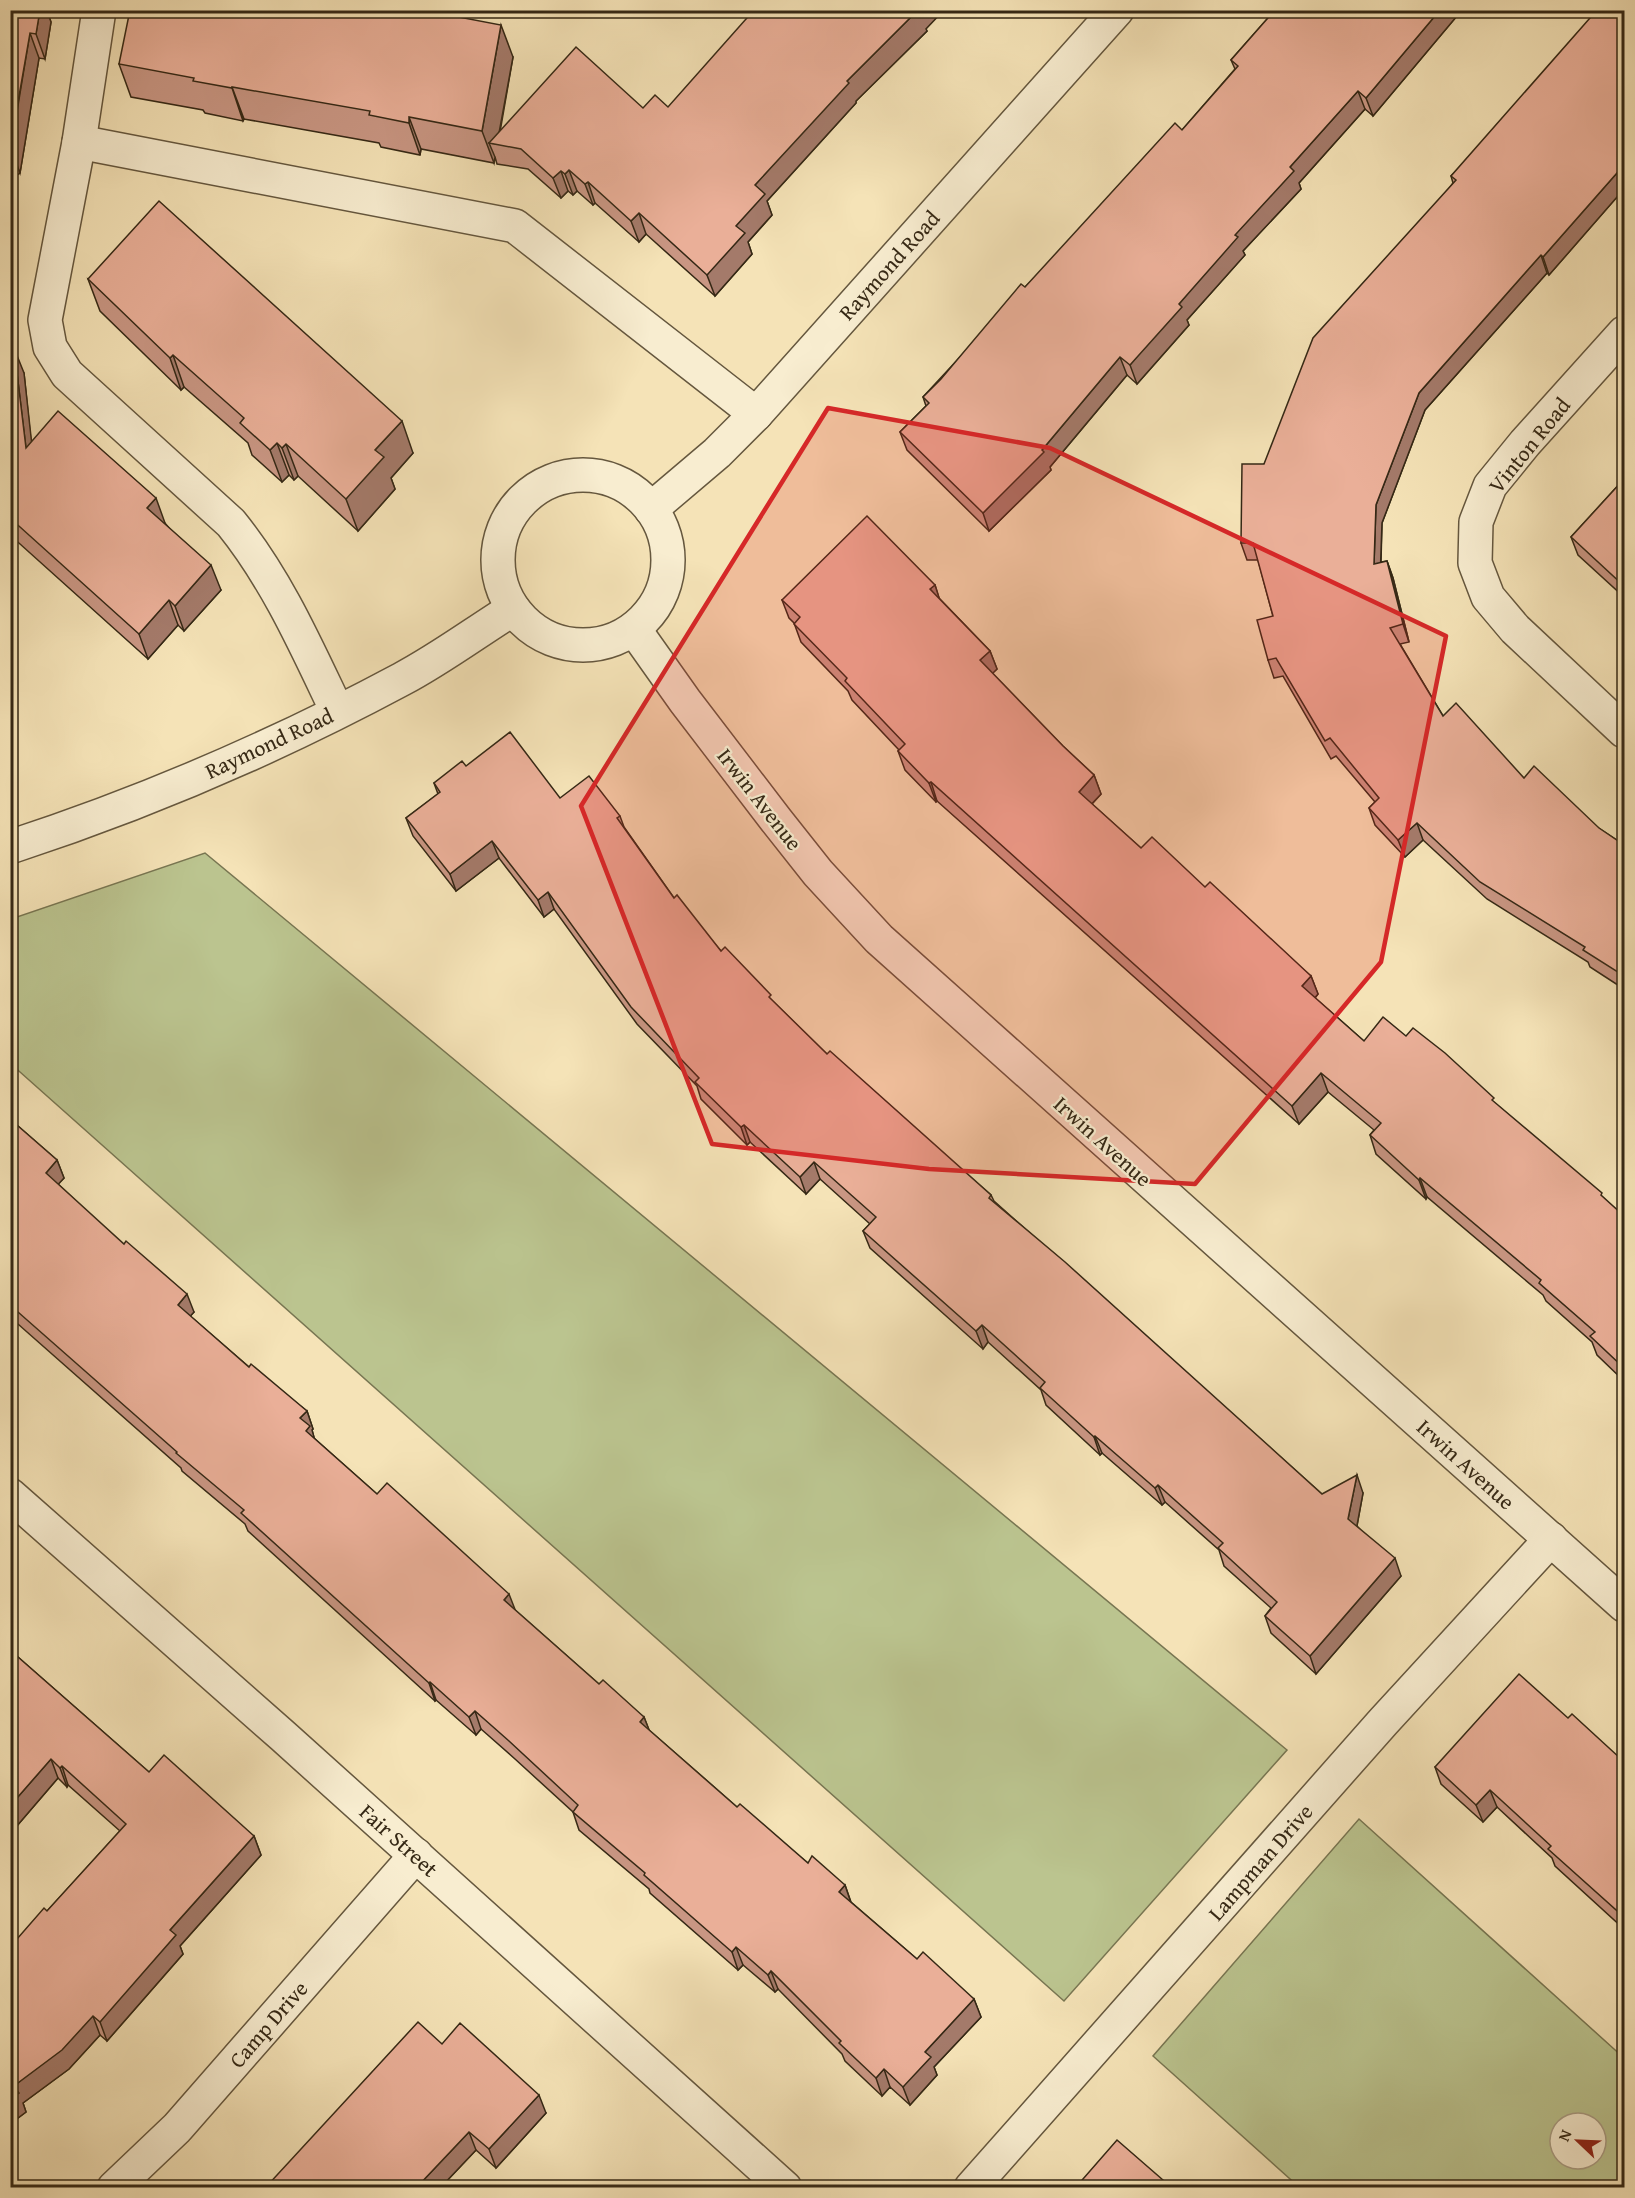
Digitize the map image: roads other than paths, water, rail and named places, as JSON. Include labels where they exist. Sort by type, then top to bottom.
[{"type":"street","points":[[99,10],[79,142],[45,320],[50,346],[67,374],[231,523],[250,547],[297,628],[337,711]]},
{"type":"street","name":"Raymond Road","points":[[651,509],[717,453],[756,414],[1117,10]]},
{"type":"street","points":[[79,142],[515,226],[756,414]]},
{"type":"street","name":"Vinton Road","points":[[1624,333],[1525,443],[1490,486],[1476,522],[1475,563],[1488,597],[1515,629],[1624,731]]},
{"type":"street","points":[[577,475],[603,477],[627,487],[651,509],[662,526],[669,554],[665,582],[654,608],[634,629],[610,642],[574,645],[556,642],[532,629],[513,609],[502,586],[498,561],[502,535],[513,513],[530,494],[552,481],[577,475]]},
{"type":"street","name":"Raymond Road","points":[[10,847],[80,824],[256,752],[404,678],[513,609]]},
{"type":"street","name":"Irwin Avenue","points":[[634,629],[685,701],[776,820],[818,873],[879,939],[1624,1605]]},
{"type":"street","name":"Fair Street","points":[[10,1495],[416,1855],[785,2187]]},
{"type":"street","name":"Lampman Drive","points":[[971,2187],[1383,1722],[1551,1539]]},
{"type":"street","name":"Camp Drive","points":[[114,2187],[177,2128],[416,1855]]}]
